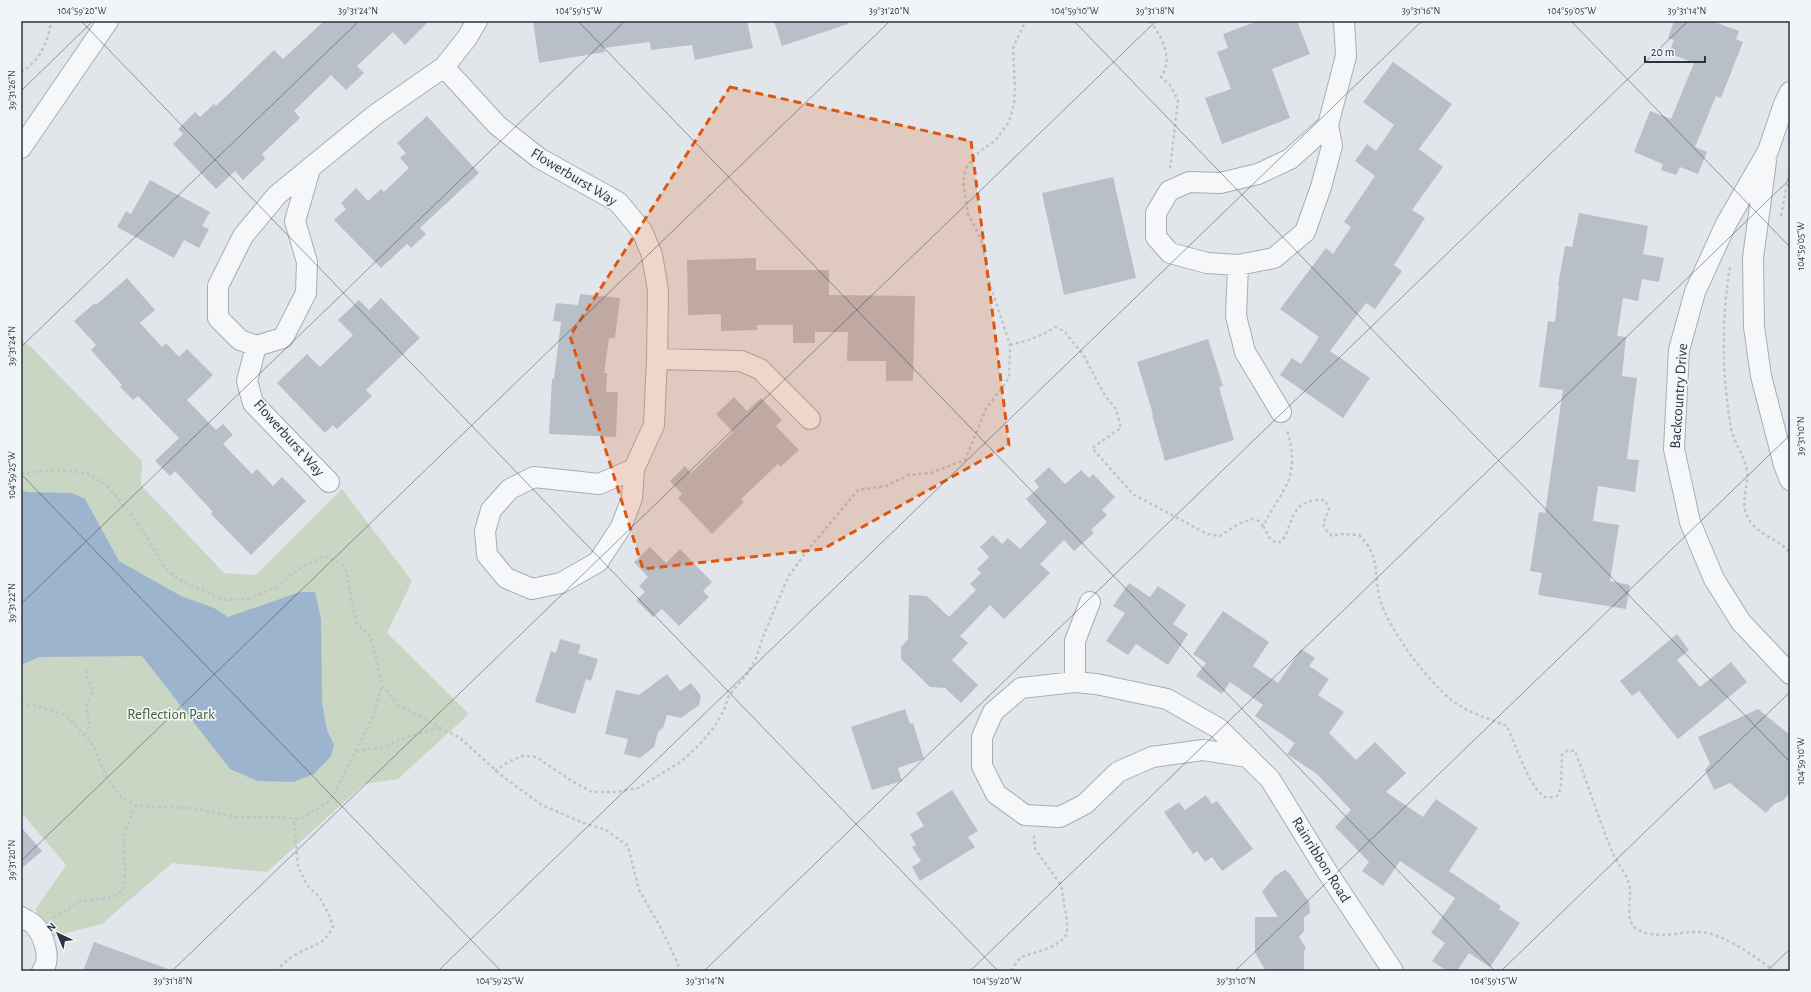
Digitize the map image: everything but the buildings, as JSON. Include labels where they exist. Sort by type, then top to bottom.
[{"type":"street","points":[[21,148],[108,21]]},
{"type":"street","points":[[310,169],[295,221],[307,262],[306,293],[283,338],[256,346],[240,340],[218,318],[218,286],[243,236],[277,195],[375,115],[444,68],[467,38],[477,21]]},
{"type":"street","points":[[1328,125],[1290,159],[1258,174],[1220,183],[1188,182],[1169,192],[1156,213],[1156,237],[1170,253],[1207,263],[1238,265],[1274,258],[1305,232],[1321,186],[1332,146],[1328,125],[1346,56],[1344,21]]},
{"type":"street","name":"Flowerburst Way","points":[[444,68],[497,125],[539,158],[618,202],[642,231],[652,255],[658,290],[654,425],[634,469],[632,498],[621,527],[598,562],[561,583],[532,589],[506,578],[487,555],[485,531],[491,510],[510,489],[534,477],[599,484],[634,469]]},
{"type":"street","name":"Backcountry Drive","points":[[1790,92],[1784,104],[1768,151],[1753,258],[1754,327],[1761,376],[1784,465],[1790,480]]},
{"type":"street","name":"Backcountry Drive","points":[[1768,151],[1726,224],[1695,292],[1679,350],[1674,449],[1690,522],[1714,580],[1741,622],[1790,674]]},
{"type":"street","points":[[1238,265],[1236,316],[1245,352],[1281,412]]},
{"type":"street","name":"Flowerburst Way","points":[[256,346],[247,381],[253,403],[329,482]]},
{"type":"street","points":[[657,359],[741,361],[760,369],[810,419]]},
{"type":"street","points":[[1075,682],[1075,641],[1090,602]]},
{"type":"street","name":"Rainribbon Road","points":[[1248,757],[1203,750],[1152,756],[1118,772],[1085,804],[1060,817],[1036,816],[1025,815],[996,794],[982,766],[982,737],[993,712],[1021,688],[1075,682],[1096,684],[1167,699],[1218,728],[1248,757],[1270,779],[1388,969]]},
{"type":"street","points":[[21,917],[34,925],[46,947],[46,967],[42,971]]},
{"type":"path","points":[[21,72],[33,63],[44,48],[51,21]]},
{"type":"path","points":[[496,771],[508,762],[522,756],[536,757],[592,792],[616,792],[638,788],[682,761],[700,744],[715,726],[724,710],[729,695],[746,676],[756,658],[764,634],[788,577],[806,551],[858,490],[886,486],[909,475],[932,473],[948,468],[965,460],[986,409],[1009,378],[1010,344],[990,284],[981,239],[968,214],[963,182],[966,168],[980,152],[995,141],[1009,122],[1014,104],[1015,88],[1013,48],[1023,26],[1027,21]]},
{"type":"path","points":[[1150,21],[1166,47],[1167,61],[1165,71],[1161,77],[1170,85],[1178,100],[1169,175],[1178,187]]},
{"type":"path","points":[[1010,344],[1029,341],[1055,327],[1064,331],[1083,354],[1105,396],[1116,409],[1121,428],[1092,448],[1133,494],[1207,534],[1220,536],[1238,524],[1252,518],[1259,521],[1269,537],[1276,543],[1282,541],[1295,511],[1303,503],[1313,500],[1325,500],[1329,509],[1323,524],[1326,530],[1332,536],[1340,534],[1359,535],[1373,552],[1380,597],[1388,621],[1408,649],[1432,681],[1448,697],[1461,707],[1507,726],[1521,760],[1542,795],[1548,798],[1557,796],[1562,788],[1562,755],[1568,750],[1575,751],[1614,855],[1629,882],[1632,893],[1628,915],[1635,928],[1648,934],[1668,935],[1700,932],[1711,935],[1733,944],[1775,971]]},
{"type":"path","points":[[1263,526],[1286,487],[1293,465],[1291,446],[1281,412]]},
{"type":"path","points":[[21,473],[59,470],[87,473],[106,485],[128,510],[147,537],[164,566],[178,580],[224,600],[248,598],[275,588],[300,568],[324,556],[341,563],[346,570],[356,623],[371,637],[382,685],[399,706],[460,738],[496,771],[542,805],[586,824],[606,830],[628,846],[639,890],[662,930],[678,964],[679,971]]},
{"type":"path","points":[[84,735],[91,722],[87,713],[87,705],[92,692],[87,677],[87,668]]},
{"type":"path","points":[[21,703],[42,707],[66,715],[93,745],[106,776],[122,798],[135,804],[151,807],[194,808],[234,817],[300,819],[330,801],[373,717],[382,685]]},
{"type":"path","points":[[355,751],[383,747],[407,737],[439,728]]},
{"type":"path","points":[[37,930],[57,915],[81,901],[114,897],[123,890],[126,872],[124,842],[125,832],[135,804]]},
{"type":"path","points":[[1012,971],[1013,967],[1021,957],[1049,948],[1062,941],[1067,934],[1067,921],[1062,886],[1035,849],[1034,832],[1036,816]]},
{"type":"path","points":[[276,971],[294,955],[316,946],[328,936],[333,926],[328,912],[320,898],[307,885],[298,867],[294,818]]},
{"type":"highlighted area","points":[[730,87],[971,141],[1009,445],[823,549],[643,569],[570,336]]},
{"type":"green space","name":"Reflection Park","points":[[21,340],[32,348],[142,461],[141,485],[224,573],[256,575],[342,489],[412,581],[387,633],[469,714],[398,779],[364,784],[267,872],[172,863],[102,924],[52,937],[35,910],[66,865],[21,812]]},
{"type":"water","points":[[21,490],[27,492],[72,493],[85,499],[119,561],[181,596],[214,608],[228,617],[300,592],[315,592],[321,619],[322,703],[327,730],[334,745],[331,756],[314,774],[293,782],[257,781],[230,769],[142,656],[39,657],[21,665]]}]
